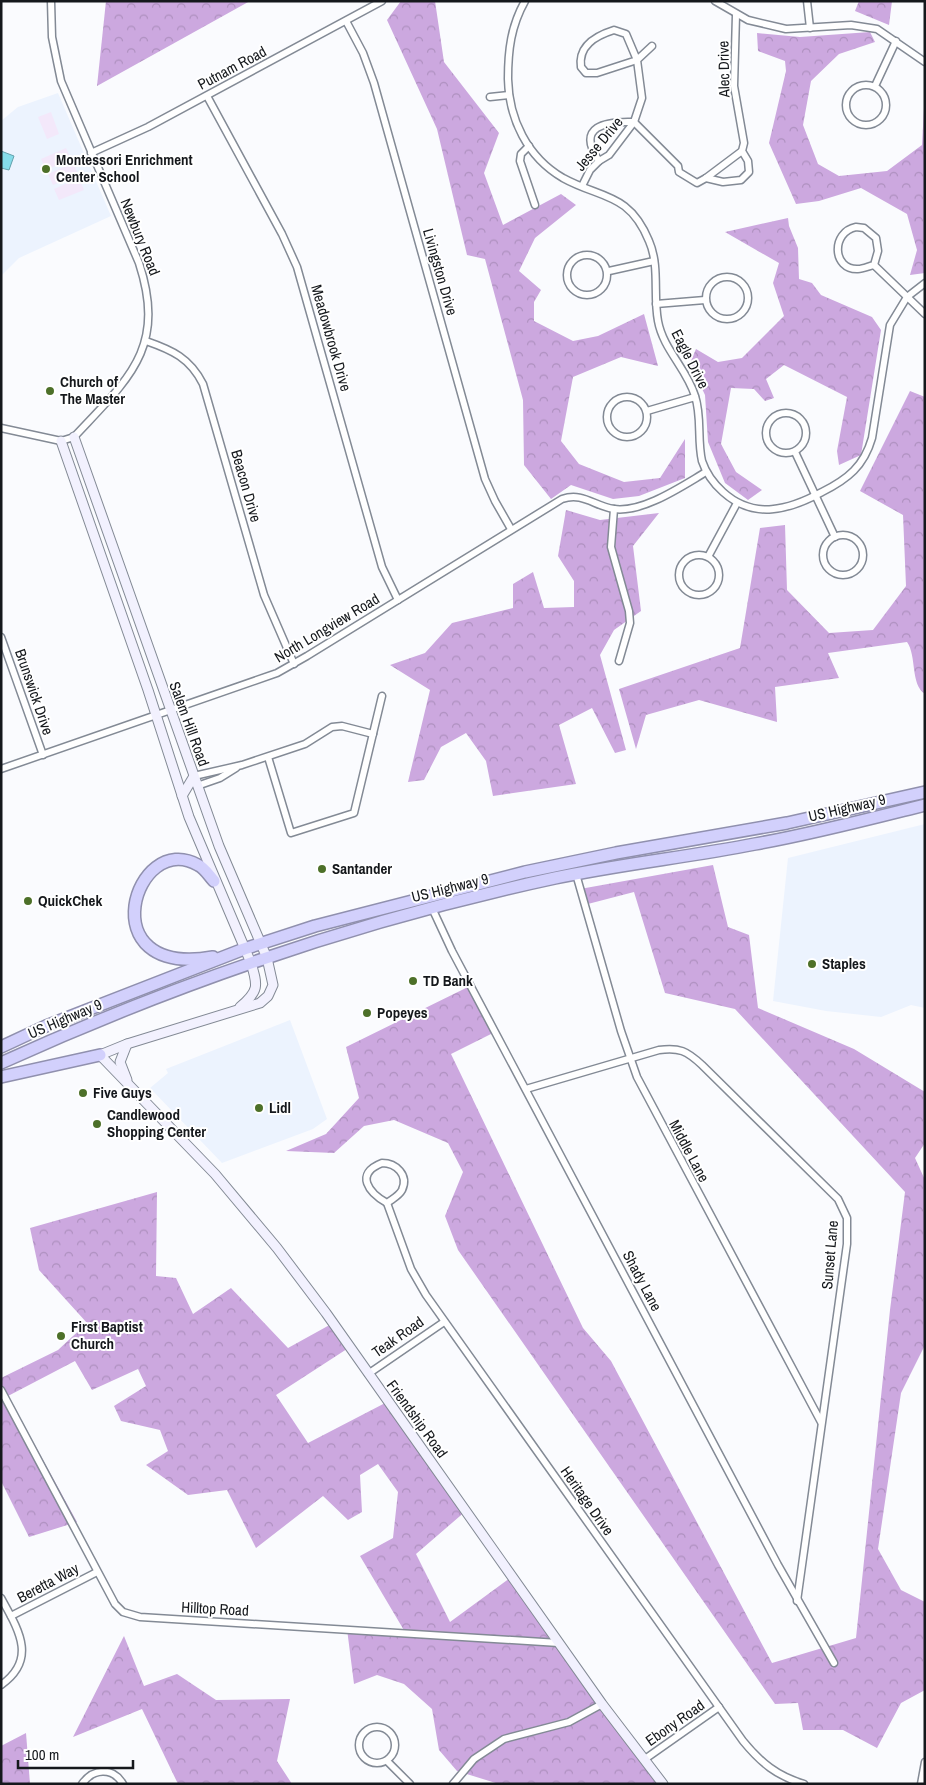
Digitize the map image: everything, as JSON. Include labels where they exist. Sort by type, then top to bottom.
[{"type":"highway","name":"US Highway 9","points":[[1,1047],[46,1026],[239,951],[314,926],[525,872],[616,853],[787,823],[925,792]]},
{"type":"highway","name":"US Highway 9","points":[[1,1063],[160,995],[307,944],[432,908],[576,874],[754,845],[925,805]]},
{"type":"highway","points":[[214,881],[201,866],[187,860],[173,860],[161,864],[153,869],[138,893],[134,906],[135,925],[148,945],[169,958],[195,959],[239,951]]},
{"type":"highway","points":[[1,1077],[100,1055]]},
{"type":"street","name":"Newbury Road","points":[[51,1],[52,37],[61,81],[139,263],[146,284],[149,316],[146,341],[135,366],[122,385],[74,437]]},
{"type":"street","name":"Putnam Road","points":[[91,153],[148,127],[382,1]]},
{"type":"street","name":"Eagle Drive","points":[[525,1],[515,21],[510,43],[509,95],[514,119],[529,146],[552,170],[582,186],[609,196],[631,212],[649,240],[654,261],[658,322],[664,338],[688,377],[696,397],[700,419],[700,446],[706,472],[714,483],[737,503],[760,509],[780,509],[816,496],[854,472],[866,454],[872,438],[887,336],[892,319],[906,296],[925,283]]},
{"type":"street","points":[[715,1],[736,15],[762,24],[786,29],[851,25],[866,26],[896,41],[925,62]]},
{"type":"street","points":[[807,1],[810,28]]},
{"type":"street","name":"Alec Drive","points":[[634,122],[678,166],[679,172],[685,177],[697,183],[706,178],[723,182],[742,180],[749,172],[748,161],[742,151],[744,143],[734,86],[736,15]]},
{"type":"street","name":"Livingston Drive","points":[[346,21],[363,53],[374,83],[486,479],[495,501],[511,529]]},
{"type":"street","name":"Jesse Drive","points":[[582,186],[599,160],[609,155],[634,122],[642,98],[637,60],[626,34],[614,30],[587,43],[580,54],[581,68],[589,74],[637,60]]},
{"type":"street","points":[[875,86],[896,41]]},
{"type":"street","points":[[637,60],[652,46]]},
{"type":"street","points":[[859,86],[875,86],[886,101],[885,114],[874,124],[863,125],[857,123],[848,113],[846,98],[852,89],[859,86]]},
{"type":"street","points":[[490,97],[509,95]]},
{"type":"street","name":"Meadowbrook Drive","points":[[207,96],[282,234],[297,267],[382,567],[398,600]]},
{"type":"street","points":[[599,160],[592,151],[589,140],[595,128],[617,121],[634,122]]},
{"type":"street","points":[[529,146],[520,158],[535,205]]},
{"type":"street","points":[[706,178],[742,151]]},
{"type":"street","points":[[856,227],[871,232],[878,244],[874,265],[859,269],[844,264],[840,259],[837,244],[844,232],[856,227]]},
{"type":"street","points":[[584,255],[599,259],[609,271],[603,288],[589,296],[581,295],[574,290],[567,276],[573,260],[584,255]]},
{"type":"street","points":[[609,271],[654,261]]},
{"type":"street","points":[[874,265],[925,314]]},
{"type":"street","points":[[727,277],[740,281],[746,288],[747,295],[744,310],[730,319],[717,317],[712,313],[705,300],[715,282],[727,277]]},
{"type":"street","points":[[656,304],[705,300]]},
{"type":"street","name":"Beacon Drive","points":[[146,341],[183,357],[194,369],[203,384],[264,595],[294,664]]},
{"type":"street","points":[[620,397],[637,400],[647,411],[643,430],[631,437],[616,434],[607,422],[610,404],[620,397]]},
{"type":"street","points":[[647,411],[696,397]]},
{"type":"street","points":[[783,413],[796,414],[806,425],[806,438],[795,452],[780,452],[767,441],[766,428],[775,416],[783,413]]},
{"type":"street","points":[[1,428],[61,440],[74,437]]},
{"type":"street","name":"Salem Hill Road","points":[[74,437],[170,711],[220,846],[274,979],[272,991],[260,1003],[126,1044],[100,1055]]},
{"type":"street","name":"Salem Hill Road","points":[[61,440],[182,796],[239,951],[251,963],[256,989],[251,998],[236,1011]]},
{"type":"street","points":[[795,452],[835,537]]},
{"type":"street","points":[[619,661],[630,623],[611,547],[614,509],[632,509],[646,505],[706,472]]},
{"type":"street","name":"North Longview Road","points":[[1,769],[170,711],[294,664],[511,529],[568,497],[583,497],[614,509]]},
{"type":"street","points":[[708,555],[737,503]]},
{"type":"street","points":[[835,537],[851,537],[864,549],[863,559],[851,573],[835,574],[826,567],[823,555],[825,548],[835,537]]},
{"type":"street","points":[[708,555],[717,565],[719,582],[708,593],[693,594],[680,583],[679,568],[686,559],[692,556],[708,555]]},
{"type":"street","name":"Brunswick Drive","points":[[2,638],[43,754]]},
{"type":"street","points":[[268,757],[291,833],[354,813],[382,696]]},
{"type":"street","points":[[182,796],[196,781],[220,778],[242,765],[305,744],[332,727],[342,726],[374,734]]},
{"type":"street","name":"Middle Lane","points":[[576,874],[585,912],[636,1077],[822,1422]]},
{"type":"street","name":"Shady Lane","points":[[432,908],[452,951],[797,1601],[834,1663]]},
{"type":"street","name":"Friendship Road","points":[[126,1044],[120,1062],[129,1085]]},
{"type":"street","name":"Sunset Lane","points":[[526,1089],[630,1058],[672,1048],[685,1051],[824,1184],[838,1199],[845,1211],[848,1222],[847,1244],[797,1601]]},
{"type":"street","name":"Friendship Road","points":[[100,1055],[215,1174],[271,1241],[368,1374],[602,1704],[663,1784]]},
{"type":"street","name":"Heritage Drive","points":[[387,1203],[402,1189],[404,1179],[398,1168],[392,1164],[382,1163],[369,1173],[368,1186],[374,1195],[387,1203],[411,1269],[444,1322],[719,1707],[762,1762],[780,1775],[804,1784]]},
{"type":"street","name":"Teak Road","points":[[368,1374],[444,1322]]},
{"type":"street","name":"Hilltop Road","points":[[1,1390],[96,1572],[118,1608],[129,1614],[140,1617],[559,1644]]},
{"type":"street","name":"Beretta Way","points":[[11,1616],[96,1572]]},
{"type":"street","points":[[1,1598],[19,1632],[22,1654],[13,1675],[1,1685]]},
{"type":"street","points":[[453,1784],[474,1759],[504,1739],[569,1722],[602,1704]]},
{"type":"street","name":"Ebony Road","points":[[645,1759],[719,1707]]},
{"type":"street","points":[[388,1762],[395,1747],[392,1734],[383,1727],[368,1728],[358,1741],[362,1757],[372,1763],[388,1762],[410,1784]]},
{"type":"street","points":[[920,1784],[925,1762]]},
{"type":"street","points":[[82,1784],[90,1776],[101,1771],[113,1773],[123,1784]]},
{"type":"shaded area","name":"Montessori Enrichment Center School","points":[[58,93],[111,216],[19,258],[1,276],[1,121],[18,107]]},
{"type":"shaded area","points":[[51,112],[59,134],[47,139],[38,117]]},
{"type":"shaded area","points":[[66,148],[71,159],[46,170],[41,159]]},
{"type":"shaded area","points":[[73,163],[78,174],[53,185],[48,174]]},
{"type":"shaded area","points":[[79,178],[84,190],[59,200],[54,189]]},
{"type":"shaded area","points":[[925,824],[925,1008],[911,1005],[881,1017],[826,1011],[773,1001],[788,858]]},
{"type":"shaded area","points":[[290,1020],[327,1119],[313,1129],[222,1163],[150,1088],[168,1073],[166,1069]]},
{"type":"green space","points":[[106,1],[250,1],[97,86]]},
{"type":"green space","points":[[401,1],[435,1],[444,62],[499,133],[484,173],[503,225],[561,194],[576,205],[535,238],[519,271],[541,290],[534,302],[534,321],[573,341],[598,336],[644,314],[658,366],[621,357],[573,377],[561,441],[579,464],[624,482],[660,478],[685,439],[685,478],[639,496],[613,499],[571,485],[551,499],[524,465],[523,400],[485,259],[467,255],[437,129],[387,20]]},
{"type":"green space","points":[[859,1],[892,1],[889,25],[855,11]]},
{"type":"green space","points":[[870,32],[875,42],[839,54],[811,81],[803,125],[818,164],[839,176],[887,171],[922,145],[925,90],[925,273],[910,275],[917,250],[907,214],[861,188],[819,201],[796,204],[769,143],[786,71],[785,61],[758,51],[757,33],[800,37]]},
{"type":"green space","points":[[788,218],[789,226],[798,248],[799,279],[812,283],[821,295],[872,317],[881,330],[861,455],[839,465],[837,451],[847,397],[784,365],[766,379],[774,398],[765,401],[754,389],[731,388],[721,444],[736,472],[762,490],[748,500],[725,483],[708,442],[705,395],[690,363],[696,349],[718,362],[742,358],[784,316],[773,283],[779,263],[725,232]]},
{"type":"green space","points":[[910,391],[925,397],[925,694],[917,684],[912,655],[907,642],[828,653],[839,678],[775,687],[777,722],[699,700],[646,715],[636,749],[619,689],[740,648],[760,528],[785,525],[787,590],[829,633],[873,630],[906,586],[903,515],[860,491]]},
{"type":"green space","points":[[566,510],[600,520],[659,513],[633,546],[641,611],[614,630],[600,655],[626,750],[615,753],[592,708],[559,725],[576,784],[493,796],[486,761],[466,733],[441,747],[424,780],[408,782],[430,690],[390,665],[425,653],[452,623],[513,608],[513,584],[533,572],[544,608],[574,607],[574,581],[558,556]]},
{"type":"green space","points":[[713,865],[728,927],[749,935],[758,1008],[854,1049],[925,1092],[925,1143],[915,1158],[925,1180],[925,1345],[901,1393],[878,1549],[901,1590],[925,1602],[925,1690],[901,1703],[877,1748],[843,1730],[803,1730],[798,1703],[775,1704],[458,1250],[445,1216],[463,1172],[448,1143],[394,1120],[364,1126],[334,1153],[286,1151],[326,1134],[359,1098],[346,1047],[470,986],[497,1031],[451,1054],[583,1328],[611,1361],[772,1663],[856,1638],[890,1310],[905,1192],[735,1009],[665,993],[634,892],[584,905],[580,889]]},
{"type":"green space","points":[[157,1192],[156,1276],[176,1278],[193,1314],[231,1288],[288,1348],[335,1322],[350,1347],[276,1395],[308,1443],[389,1401],[467,1510],[416,1554],[450,1622],[514,1575],[664,1784],[499,1784],[457,1771],[439,1750],[432,1709],[404,1684],[377,1675],[354,1684],[347,1629],[405,1632],[360,1556],[393,1538],[398,1492],[378,1464],[360,1475],[362,1512],[348,1520],[323,1496],[256,1548],[227,1490],[188,1495],[146,1465],[168,1451],[160,1430],[121,1421],[114,1406],[146,1386],[138,1369],[92,1390],[75,1361],[8,1396],[77,1522],[29,1537],[1,1481],[1,1378],[58,1350],[87,1323],[39,1270],[30,1228]]},
{"type":"green space","points":[[124,1636],[144,1686],[177,1674],[216,1700],[290,1699],[277,1761],[292,1784],[178,1784],[142,1709],[73,1737]]},
{"type":"green space","points":[[26,1733],[30,1784],[1,1784],[1,1746]]},
{"type":"water","points":[[1,151],[14,156],[9,170],[1,168]]},
{"type":"place","name":"Montessori Enrichment Center School","points":[[46,169]]},
{"type":"place","name":"Church of The Master","points":[[50,391]]},
{"type":"place","name":"Santander","points":[[322,869]]},
{"type":"place","name":"QuickChek","points":[[28,901]]},
{"type":"place","name":"Staples","points":[[812,964]]},
{"type":"place","name":"TD Bank","points":[[413,981]]},
{"type":"place","name":"Popeyes","points":[[367,1013]]},
{"type":"place","name":"Five Guys","points":[[83,1093]]},
{"type":"place","name":"Lidl","points":[[259,1108]]},
{"type":"place","name":"Candlewood Shopping Center","points":[[97,1124]]},
{"type":"place","name":"First Baptist Church","points":[[61,1336]]}]
